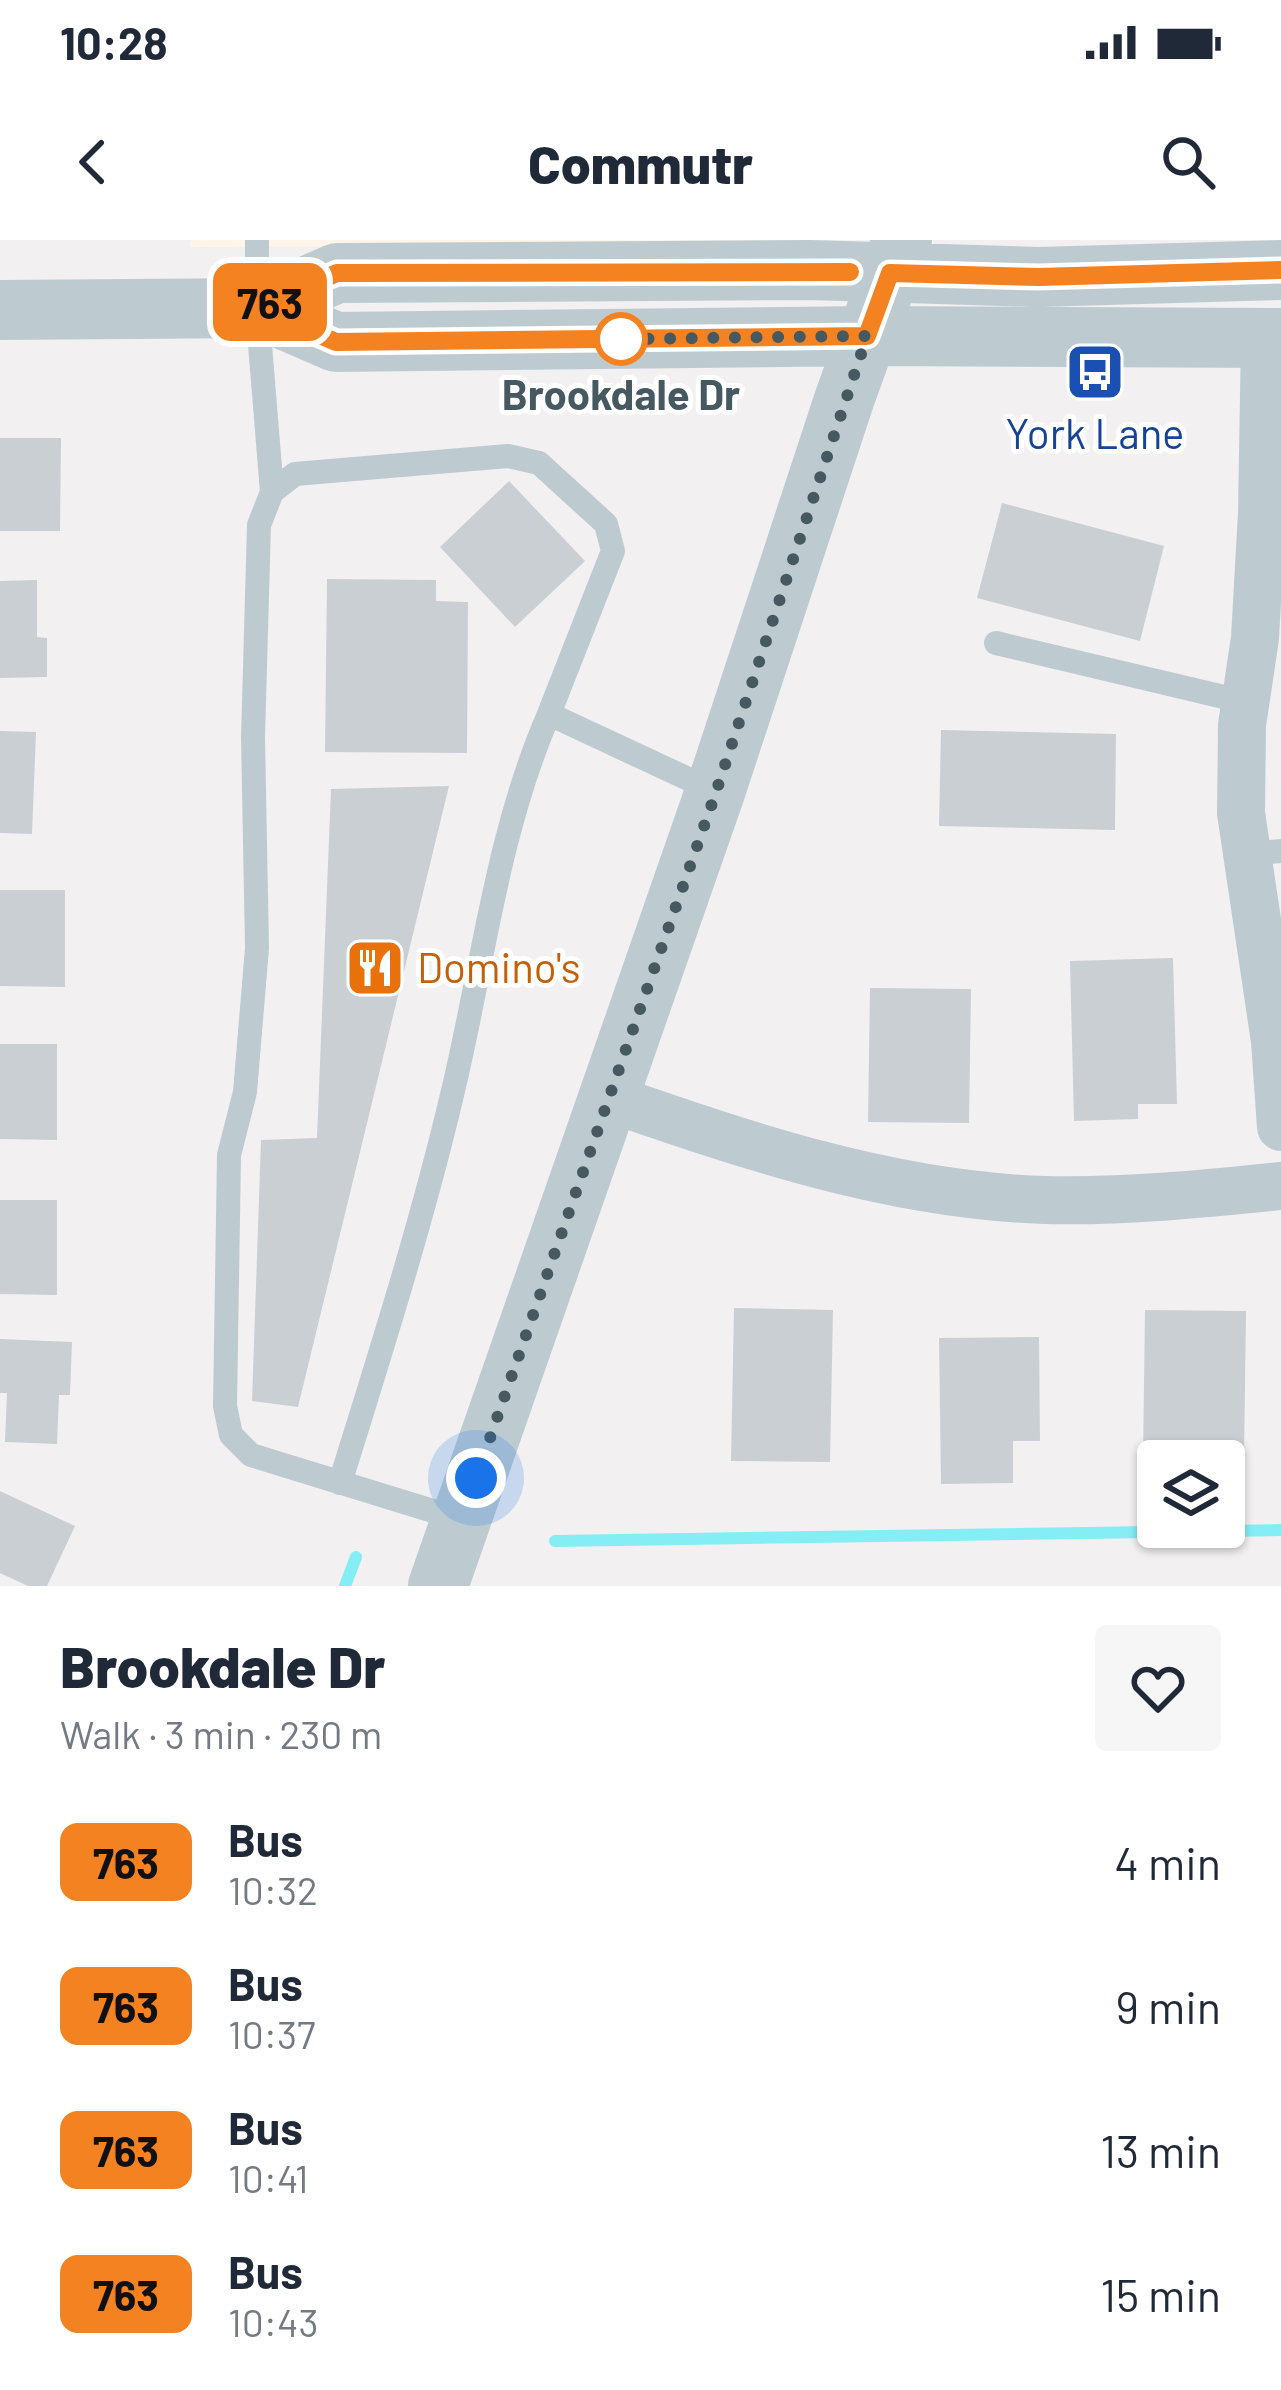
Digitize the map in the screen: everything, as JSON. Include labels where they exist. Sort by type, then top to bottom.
[{"type":"street","points":[[438,1586],[716,792],[896,257]]},
{"type":"street","points":[[0,310],[257,308],[337,273],[810,270],[896,257],[1039,277],[1281,270]]},
{"type":"street","points":[[257,308],[336,342],[867,336],[1273,338],[1240,813],[1263,852],[1281,1127]]},
{"type":"street","points":[[609,1098],[803,1162],[921,1187],[1061,1200],[1162,1198],[1281,1186]]},
{"type":"lane","points":[[257,240],[257,308],[272,492],[259,525],[254,737],[257,948],[245,1092],[229,1155],[225,1406],[231,1436],[251,1455],[461,1520]]},
{"type":"lane","points":[[272,492],[295,474],[508,456],[539,463],[606,524],[613,551],[529,760],[500,860],[418,1230],[340,1483]]},
{"type":"lane","points":[[996,643],[1245,702]]},
{"type":"lane","points":[[549,713],[716,792]]},
{"type":"shaded area","points":[[191,240],[805,240],[796,244],[190,247]]},
{"type":"building","points":[[0,438],[61,438],[60,531],[0,531]]},
{"type":"building","points":[[509,481],[585,561],[515,627],[440,547]]},
{"type":"building","points":[[1002,503],[1164,546],[1140,641],[977,598]]},
{"type":"building","points":[[327,579],[436,580],[436,601],[468,602],[467,753],[325,752]]},
{"type":"building","points":[[37,580],[37,637],[47,638],[47,677],[0,678],[0,581]]},
{"type":"building","points":[[941,730],[1116,734],[1115,830],[939,826]]},
{"type":"building","points":[[0,731],[36,732],[32,834],[0,833]]},
{"type":"building","points":[[449,786],[298,1407],[252,1401],[261,1140],[317,1138],[331,789]]},
{"type":"building","points":[[0,890],[65,890],[65,987],[0,986]]},
{"type":"building","points":[[1173,958],[1177,1104],[1138,1104],[1138,1119],[1074,1121],[1070,961]]},
{"type":"building","points":[[870,988],[971,989],[969,1123],[868,1122]]},
{"type":"building","points":[[0,1044],[57,1044],[57,1140],[0,1139]]},
{"type":"building","points":[[0,1200],[57,1200],[57,1295],[0,1294]]},
{"type":"building","points":[[734,1308],[833,1310],[830,1462],[731,1461]]},
{"type":"building","points":[[1145,1310],[1246,1311],[1244,1440],[1143,1440]]},
{"type":"building","points":[[1039,1337],[1040,1441],[1013,1441],[1013,1483],[941,1484],[939,1338]]},
{"type":"building","points":[[0,1339],[72,1342],[70,1395],[59,1395],[57,1444],[5,1442],[7,1393],[0,1393]]},
{"type":"building","points":[[0,1491],[75,1526],[47,1586],[28,1586],[0,1573]]},
{"type":"waterway","points":[[555,1541],[1281,1530]]},
{"type":"waterway","points":[[345,1586],[356,1557]]},
{"type":"bus line","name":"763","points":[[850,272],[337,273],[257,308],[336,342],[867,336],[890,273],[1039,277],[1281,270]]},
{"type":"place","name":"Brookdale Dr","points":[[621,339]]},
{"type":"place","name":"York Lane","points":[[1095,372]]},
{"type":"place","name":"Domino's","points":[[375,968]]},
{"type":"route","points":[[476,1478],[716,792],[867,336],[621,339]]}]
